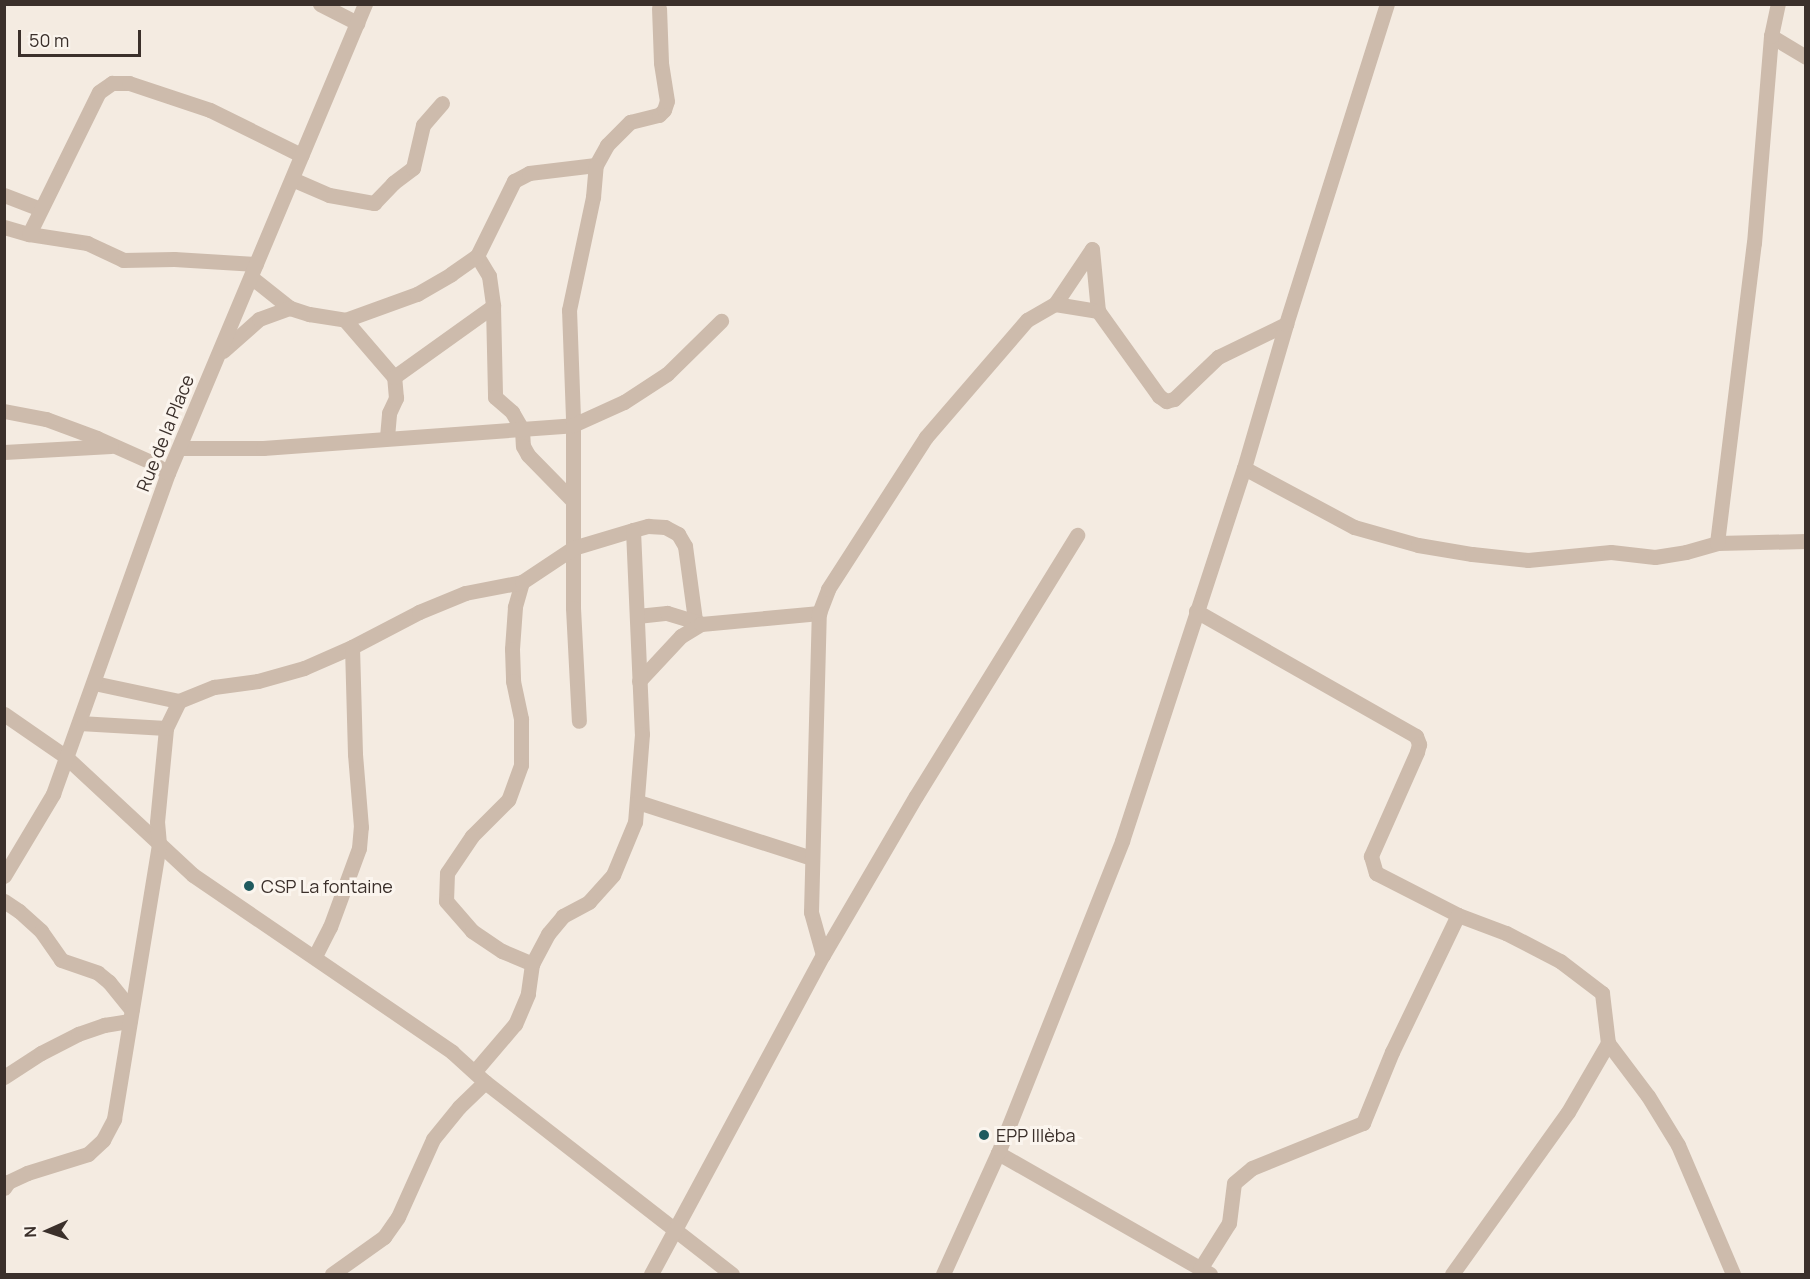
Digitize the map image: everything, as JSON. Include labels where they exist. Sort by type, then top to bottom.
[{"type":"street","points":[[320,4],[357,23]]},
{"type":"street","name":"Rue de la Place","points":[[4,876],[53,794],[168,473],[365,4]]},
{"type":"street","points":[[943,1275],[998,1153],[1122,841],[1244,468],[1286,324],[1387,4]]},
{"type":"street","points":[[1717,543],[1754,243],[1771,36],[1778,4]]},
{"type":"street","points":[[579,721],[573,608],[573,422],[569,310],[591,208],[596,165],[607,145],[630,122],[659,115],[664,110],[667,101],[661,62],[659,8]]},
{"type":"street","points":[[1771,36],[1806,57]]},
{"type":"street","points":[[29,234],[99,92],[112,83],[129,83],[210,110],[301,155]]},
{"type":"street","points":[[292,179],[329,195],[374,203],[393,183],[413,168],[423,125],[442,103]]},
{"type":"street","points":[[4,226],[29,234],[87,243],[123,260],[174,259],[254,271],[290,308],[309,314],[345,320],[417,294],[477,256],[514,181],[529,173],[596,165]]},
{"type":"street","points":[[4,195],[40,208]]},
{"type":"street","points":[[823,955],[811,912],[819,613],[828,589],[926,437],[1027,320],[1055,304],[1092,249],[1098,311],[1159,396],[1166,401],[1174,399],[1218,357],[1286,324]]},
{"type":"street","points":[[477,256],[489,276],[493,306],[495,398],[512,412],[522,429],[523,446],[528,455],[572,500]]},
{"type":"street","points":[[1055,304],[1098,311]]},
{"type":"street","points":[[394,377],[493,306]]},
{"type":"street","points":[[217,357],[259,319],[290,308]]},
{"type":"street","points":[[345,320],[394,377],[396,398],[389,413],[387,437]]},
{"type":"street","points":[[180,448],[263,448],[387,437],[522,429],[573,422],[624,402],[667,374],[721,321]]},
{"type":"street","points":[[4,411],[46,419],[151,462],[168,473]]},
{"type":"street","points":[[4,452],[114,446]]},
{"type":"street","points":[[1244,468],[1354,527],[1418,545],[1461,552],[1528,560],[1611,552],[1655,557],[1686,552],[1717,543],[1806,541]]},
{"type":"street","points":[[94,683],[179,701],[214,687],[258,681],[304,668],[352,647],[419,612],[465,593],[522,582],[573,548],[648,526],[665,527],[678,534],[685,546],[698,622]]},
{"type":"street","points":[[332,1275],[384,1237],[398,1217],[434,1139],[459,1107],[515,1024],[528,994],[532,964],[563,916],[589,902],[613,875],[635,822],[642,734],[633,530]]},
{"type":"street","points":[[651,1275],[677,1231],[823,955],[916,796],[1077,535]]},
{"type":"street","points":[[522,582],[515,607],[512,649],[513,681],[521,719],[521,765],[508,800],[472,836],[447,873],[446,901],[472,932],[502,951],[532,964]]},
{"type":"street","points":[[1196,611],[1416,736],[1419,744],[1418,752],[1371,856],[1371,865],[1376,873],[1458,915],[1506,933],[1560,961],[1602,993],[1608,1043],[1648,1096],[1678,1145],[1733,1275]]},
{"type":"street","points":[[637,616],[667,613],[698,622],[819,613]]},
{"type":"street","points":[[639,681],[681,636],[698,622]]},
{"type":"street","points":[[315,956],[334,917],[358,848],[361,826],[355,754],[352,647]]},
{"type":"street","points":[[4,1188],[8,1182],[27,1173],[88,1154],[103,1140],[114,1119],[159,844],[157,822],[166,728],[179,701]]},
{"type":"street","points":[[4,714],[66,757],[193,874],[452,1052],[480,1077],[732,1275]]},
{"type":"street","points":[[79,723],[166,728]]},
{"type":"street","points":[[638,802],[811,858]]},
{"type":"street","points":[[4,901],[20,910],[41,931],[61,960],[98,973],[109,982],[131,1016]]},
{"type":"street","points":[[998,1153],[1205,1272],[1228,1223],[1234,1184],[1252,1168],[1363,1123],[1392,1052],[1458,915]]},
{"type":"street","points":[[4,1077],[41,1053],[78,1034],[131,1016]]},
{"type":"street","points":[[1455,1273],[1568,1112],[1608,1043]]},
{"type":"place","name":"CSP La fontaine","points":[[249,886]]},
{"type":"place","name":"EPP Illèba","points":[[984,1135]]}]
